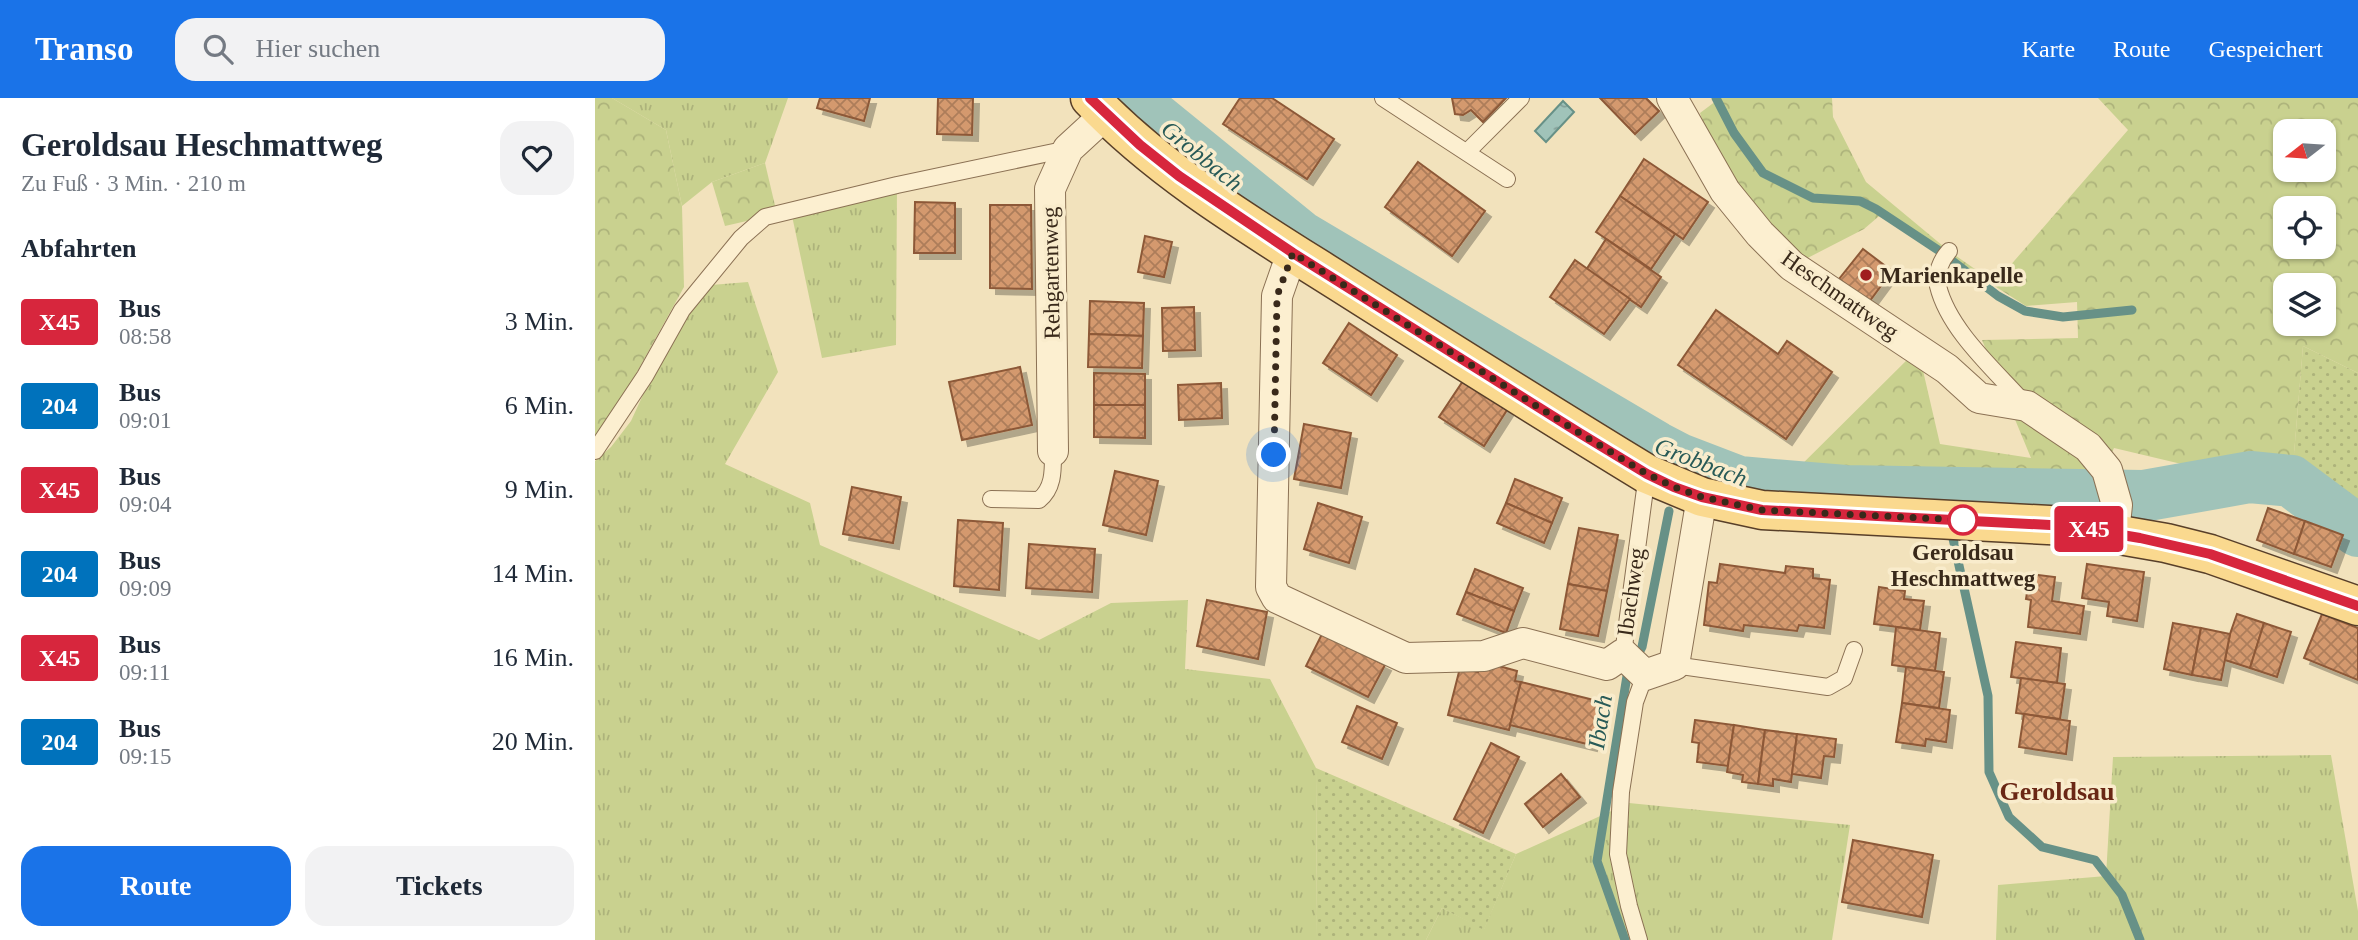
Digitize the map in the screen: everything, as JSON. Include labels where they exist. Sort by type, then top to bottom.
[{"type":"main road","points":[[1096,104],[1179,176],[1293,253],[1647,474],[1702,497],[1762,510],[2068,526],[2115,519],[2358,607]]},
{"type":"street","name":"Heschmattweg","points":[[1672,98],[1725,191],[1760,234],[1792,266],[1947,369],[1979,398],[2027,406],[2088,447],[2107,470],[2115,519]]},
{"type":"street","name":"Rehgartenweg","points":[[1053,452],[1050,189],[1067,149],[1096,104]]},
{"type":"street","name":"Ibachweg","points":[[1293,253],[1277,296],[1271,587],[1277,598],[1406,658],[1484,656],[1523,643],[1607,665],[1633,664]]},
{"type":"street","points":[[1633,664],[1674,665],[1702,497]]},
{"type":"lane","points":[[1383,98],[1507,178]]},
{"type":"lane","points":[[1467,152],[1521,98]]},
{"type":"lane","points":[[595,451],[645,376],[682,310],[741,238],[765,217],[909,182],[1067,149]]},
{"type":"lane","name":"Heschmattweg","points":[[1945,255],[1938,285],[1957,327],[2027,406]]},
{"type":"lane","points":[[991,499],[1039,500],[1051,484],[1053,452]]},
{"type":"lane","name":"Ibachweg","points":[[1633,664],[1647,474]]},
{"type":"lane","points":[[1674,665],[1828,687],[1844,678],[1854,650]]},
{"type":"lane","points":[[1633,664],[1635,702],[1623,779],[1618,854],[1639,940]]},
{"type":"green space","points":[[595,98],[612,98],[666,130],[682,206],[684,287],[621,401],[595,435]]},
{"type":"green space","points":[[612,98],[788,98],[765,163],[712,182],[682,206],[666,130]]},
{"type":"green space","points":[[1720,98],[1832,98],[1833,117],[1866,182],[1949,251],[1995,283],[2128,130],[2098,98],[2358,98],[2358,373],[2303,346],[2291,490],[2114,448],[2083,513],[1767,499],[1918,349],[1940,444],[2031,458],[1982,340],[2078,338],[2077,302],[2026,306],[1938,250],[1885,211],[1864,229],[1792,266],[1725,191],[1700,113]]},
{"type":"green space","points":[[765,163],[777,214],[725,226],[712,182]]},
{"type":"green space","points":[[897,185],[896,345],[822,358],[791,211]]},
{"type":"green space","points":[[748,282],[778,372],[725,464],[810,503],[820,545],[1039,640],[1111,603],[1188,600],[1185,669],[1270,679],[1316,768],[1317,940],[595,940],[595,461],[611,447],[631,421],[682,310],[711,285]]},
{"type":"green space","points":[[2303,346],[2358,373],[2358,541],[2291,490]]},
{"type":"green space","points":[[2331,755],[2358,911],[2358,940],[1996,940],[1998,885],[2106,876],[2113,757]]},
{"type":"green space","points":[[1316,768],[1516,854],[1484,930],[1442,908],[1426,940],[1317,940]]},
{"type":"green space","points":[[1629,803],[1850,825],[1832,940],[1426,940],[1442,908],[1484,929],[1516,854]]},
{"type":"water","points":[[1563,101],[1574,112],[1546,142],[1535,131]]},
{"type":"building","points":[[820,98],[870,98],[864,121],[817,108]]},
{"type":"building","points":[[938,98],[973,98],[972,135],[937,134]]},
{"type":"building","points":[[1240,98],[1272,98],[1334,139],[1307,179],[1223,124]]},
{"type":"building","points":[[1452,98],[1506,98],[1483,122],[1471,110],[1463,115],[1455,114]]},
{"type":"building","points":[[1600,98],[1646,98],[1659,111],[1635,134]]},
{"type":"building","points":[[1644,159],[1708,202],[1683,239],[1620,196]]},
{"type":"building","points":[[1418,162],[1485,211],[1452,256],[1385,207]]},
{"type":"building","points":[[1620,196],[1675,234],[1651,269],[1596,232]]},
{"type":"building","points":[[915,202],[955,203],[955,253],[914,253]]},
{"type":"building","points":[[990,205],[1031,205],[1032,289],[990,288]]},
{"type":"building","points":[[1145,236],[1172,242],[1164,277],[1138,272]]},
{"type":"building","points":[[1606,239],[1661,277],[1641,307],[1586,270]]},
{"type":"building","name":"Marienkapelle","points":[[1863,249],[1892,271],[1869,302],[1839,279]]},
{"type":"building","points":[[1575,260],[1630,299],[1604,334],[1550,297]]},
{"type":"building","points":[[1090,301],[1144,303],[1143,336],[1089,334]]},
{"type":"building","points":[[1194,307],[1195,350],[1163,351],[1162,308]]},
{"type":"building","points":[[1716,310],[1778,354],[1787,341],[1832,372],[1786,439],[1678,365]]},
{"type":"building","points":[[1349,323],[1397,355],[1371,395],[1323,363]]},
{"type":"building","points":[[1089,334],[1143,336],[1142,368],[1088,367]]},
{"type":"building","points":[[1020,367],[1032,425],[962,440],[949,382]]},
{"type":"building","points":[[1094,373],[1145,374],[1145,405],[1094,405]]},
{"type":"building","points":[[1463,381],[1507,410],[1484,446],[1439,417]]},
{"type":"building","points":[[1221,383],[1222,418],[1179,420],[1178,385]]},
{"type":"building","points":[[1094,405],[1145,405],[1145,438],[1094,437]]},
{"type":"building","points":[[1304,424],[1351,433],[1341,488],[1294,479]]},
{"type":"building","points":[[1115,471],[1158,481],[1146,535],[1103,525]]},
{"type":"building","points":[[1515,479],[1562,498],[1552,523],[1506,503]]},
{"type":"building","points":[[852,487],[901,497],[893,543],[843,534]]},
{"type":"building","points":[[1318,503],[1362,517],[1349,563],[1304,549]]},
{"type":"building","points":[[1506,503],[1552,523],[1544,543],[1497,523]]},
{"type":"building","points":[[2268,508],[2305,521],[2294,554],[2257,540]]},
{"type":"building","points":[[958,520],[1003,523],[999,590],[954,586]]},
{"type":"building","points":[[2305,521],[2343,535],[2331,567],[2294,554]]},
{"type":"building","points":[[1579,528],[1618,535],[1607,591],[1568,584]]},
{"type":"building","points":[[1029,544],[1095,549],[1092,592],[1026,588]]},
{"type":"building","points":[[1720,564],[1785,573],[1786,566],[1813,569],[1813,578],[1830,580],[1824,628],[1799,625],[1797,631],[1744,625],[1743,631],[1704,625],[1709,582],[1717,583]]},
{"type":"building","points":[[2087,564],[2144,572],[2137,621],[2107,616],[2109,602],[2082,598]]},
{"type":"building","points":[[1475,569],[1523,588],[1514,611],[1466,592]]},
{"type":"building","points":[[2030,574],[2055,577],[2052,601],[2084,606],[2080,634],[2028,627],[2031,600],[2026,599]]},
{"type":"building","points":[[1568,584],[1607,591],[1598,636],[1560,629]]},
{"type":"building","points":[[1879,587],[1905,591],[1904,599],[1924,601],[1920,630],[1874,624]]},
{"type":"building","points":[[1466,592],[1514,611],[1506,633],[1457,614]]},
{"type":"building","points":[[1207,600],[1267,612],[1258,659],[1197,646]]},
{"type":"building","points":[[2237,614],[2264,623],[2250,668],[2225,660]]},
{"type":"building","points":[[2322,614],[2358,628],[2358,680],[2304,658]]},
{"type":"building","points":[[2173,623],[2201,628],[2192,675],[2164,669]]},
{"type":"building","points":[[2264,623],[2291,632],[2277,677],[2250,668]]},
{"type":"building","points":[[1896,627],[1940,633],[1935,671],[1892,665]]},
{"type":"building","points":[[2201,628],[2230,634],[2221,680],[2192,675]]},
{"type":"building","points":[[1322,634],[1385,665],[1368,697],[1306,666]]},
{"type":"building","points":[[2016,642],[2061,648],[2057,683],[2011,677]]},
{"type":"building","points":[[1481,661],[1517,671],[1515,681],[1521,682],[1509,730],[1448,715],[1460,668],[1478,672]]},
{"type":"building","points":[[1906,667],[1944,672],[1939,708],[1902,703]]},
{"type":"building","points":[[2021,678],[2065,684],[2060,719],[2016,713]]},
{"type":"building","points":[[1521,682],[1602,702],[1591,745],[1510,725]]},
{"type":"building","points":[[1902,703],[1950,710],[1946,742],[1926,739],[1925,746],[1896,742]]},
{"type":"building","points":[[1357,706],[1397,723],[1382,759],[1342,742]]},
{"type":"building","points":[[2024,714],[2070,721],[2066,754],[2019,747]]},
{"type":"building","points":[[1695,720],[1734,725],[1728,766],[1697,762],[1699,743],[1692,742]]},
{"type":"building","points":[[1734,725],[1765,730],[1758,784],[1742,782],[1743,775],[1727,772]]},
{"type":"building","points":[[1765,730],[1797,734],[1791,782],[1773,779],[1773,786],[1758,784]]},
{"type":"building","points":[[1797,734],[1836,739],[1834,757],[1824,756],[1821,778],[1792,774]]},
{"type":"building","points":[[1491,743],[1519,757],[1483,833],[1454,819]]},
{"type":"building","points":[[1561,774],[1580,797],[1543,827],[1525,804]]},
{"type":"building","points":[[1853,840],[1933,855],[1922,917],[1842,902]]},
{"type":"waterway","name":"Grobbach","points":[[1130,98],[1301,237],[1656,447],[1679,459],[1739,482],[1845,491],[2143,496],[2250,477],[2291,481],[2358,531]]},
{"type":"waterway","points":[[1716,98],[1734,133],[1763,173],[1813,198],[1860,201],[1876,209],[1938,250],[1998,296],[2025,311],[2063,317],[2132,310]]},
{"type":"waterway","points":[[1949,492],[1951,507]]},
{"type":"waterway","name":"Ibach","points":[[1625,940],[1597,861],[1627,676],[1642,647],[1669,511]]},
{"type":"waterway","points":[[1952,534],[1988,696],[1989,772],[2009,817],[2042,847],[2095,860],[2122,895],[2140,940]]},
{"type":"bus line","name":"X45","points":[[1090,98],[1140,145],[1179,176],[1293,253],[1578,432],[1647,474],[1674,487],[1731,505],[1762,510],[2068,526],[2114,533],[2210,554],[2358,606]]},
{"type":"place","name":"Marienkapelle","points":[[1866,275]]},
{"type":"place","name":"Geroldsau Heschmattweg","points":[[1963,520]]},
{"type":"district","name":"Geroldsau","points":[[2057,791]]},
{"type":"route","points":[[1274,455],[1277,296],[1293,253],[1578,432],[1647,474],[1674,487],[1731,505],[1762,510],[1963,520]]}]
